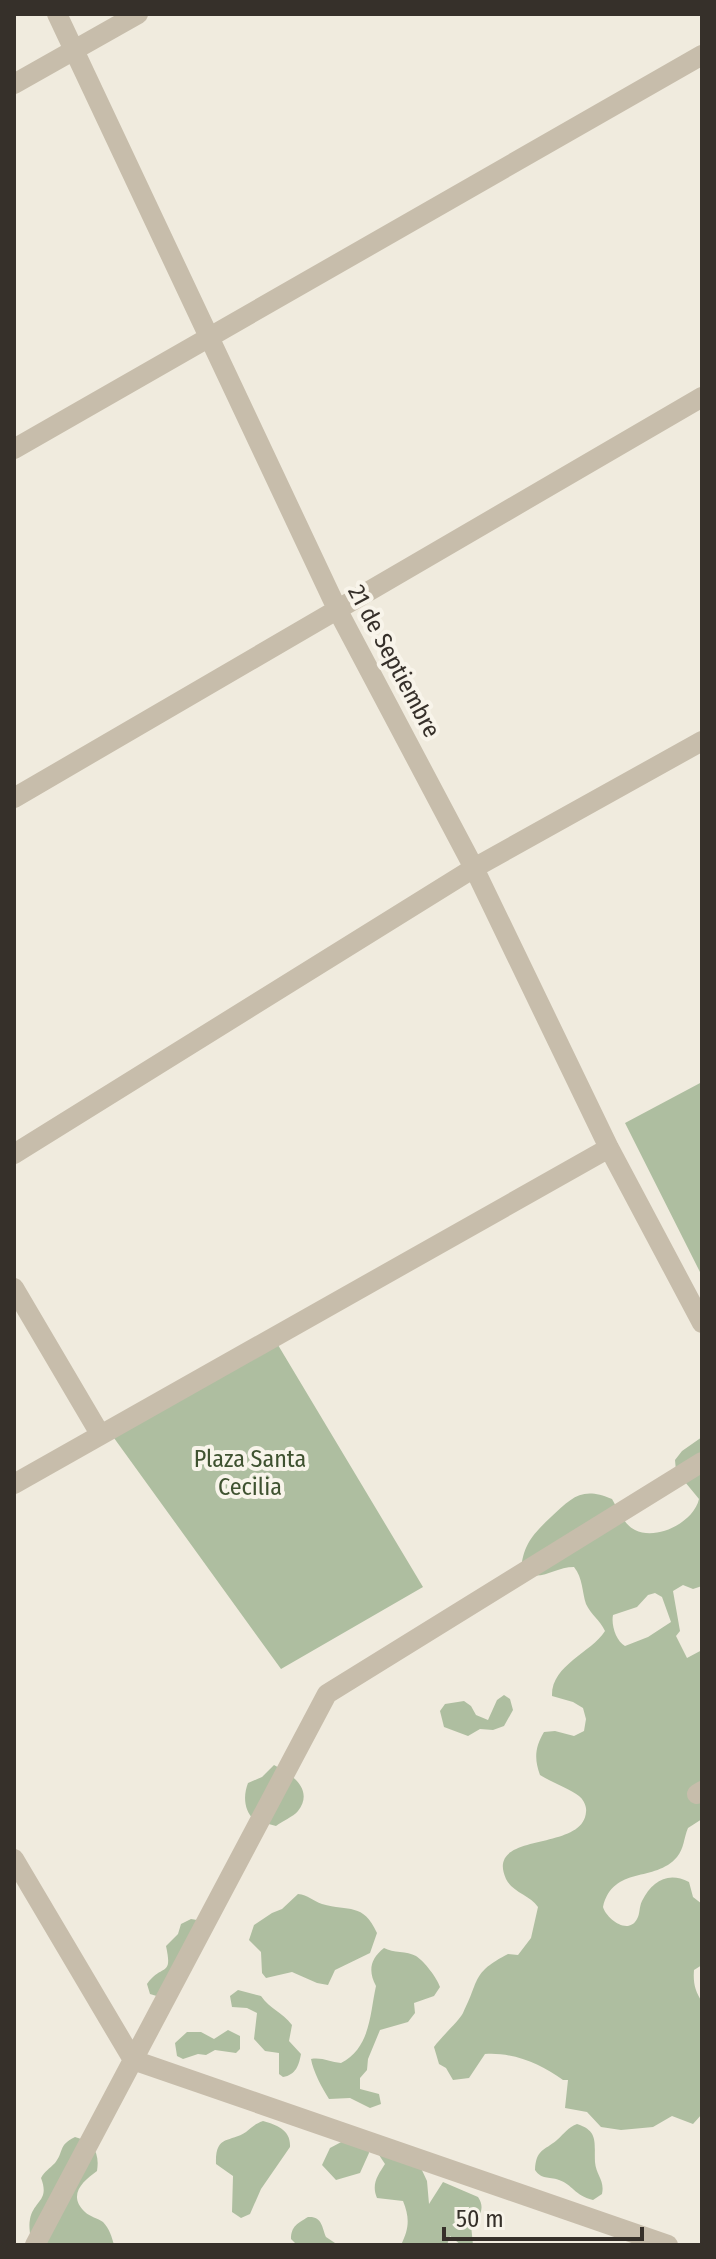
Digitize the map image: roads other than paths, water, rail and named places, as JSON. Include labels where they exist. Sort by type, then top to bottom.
[{"type":"street","name":"21 de Septiembre","points":[[57,14],[338,611],[474,868],[609,1148],[702,1323]]},
{"type":"street","points":[[14,84],[138,14]]},
{"type":"street","points":[[14,449],[702,55]]},
{"type":"street","points":[[14,798],[702,397]]},
{"type":"street","points":[[14,1154],[474,868],[702,741]]},
{"type":"street","points":[[14,1484],[609,1148]]},
{"type":"street","points":[[14,1288],[100,1434]]},
{"type":"street","points":[[35,2245],[327,1694],[702,1462]]},
{"type":"street","points":[[14,1859],[133,2060],[668,2245]]},
{"type":"park label","name":"Plaza Santa Cecilia","points":[[250,1473]]}]
